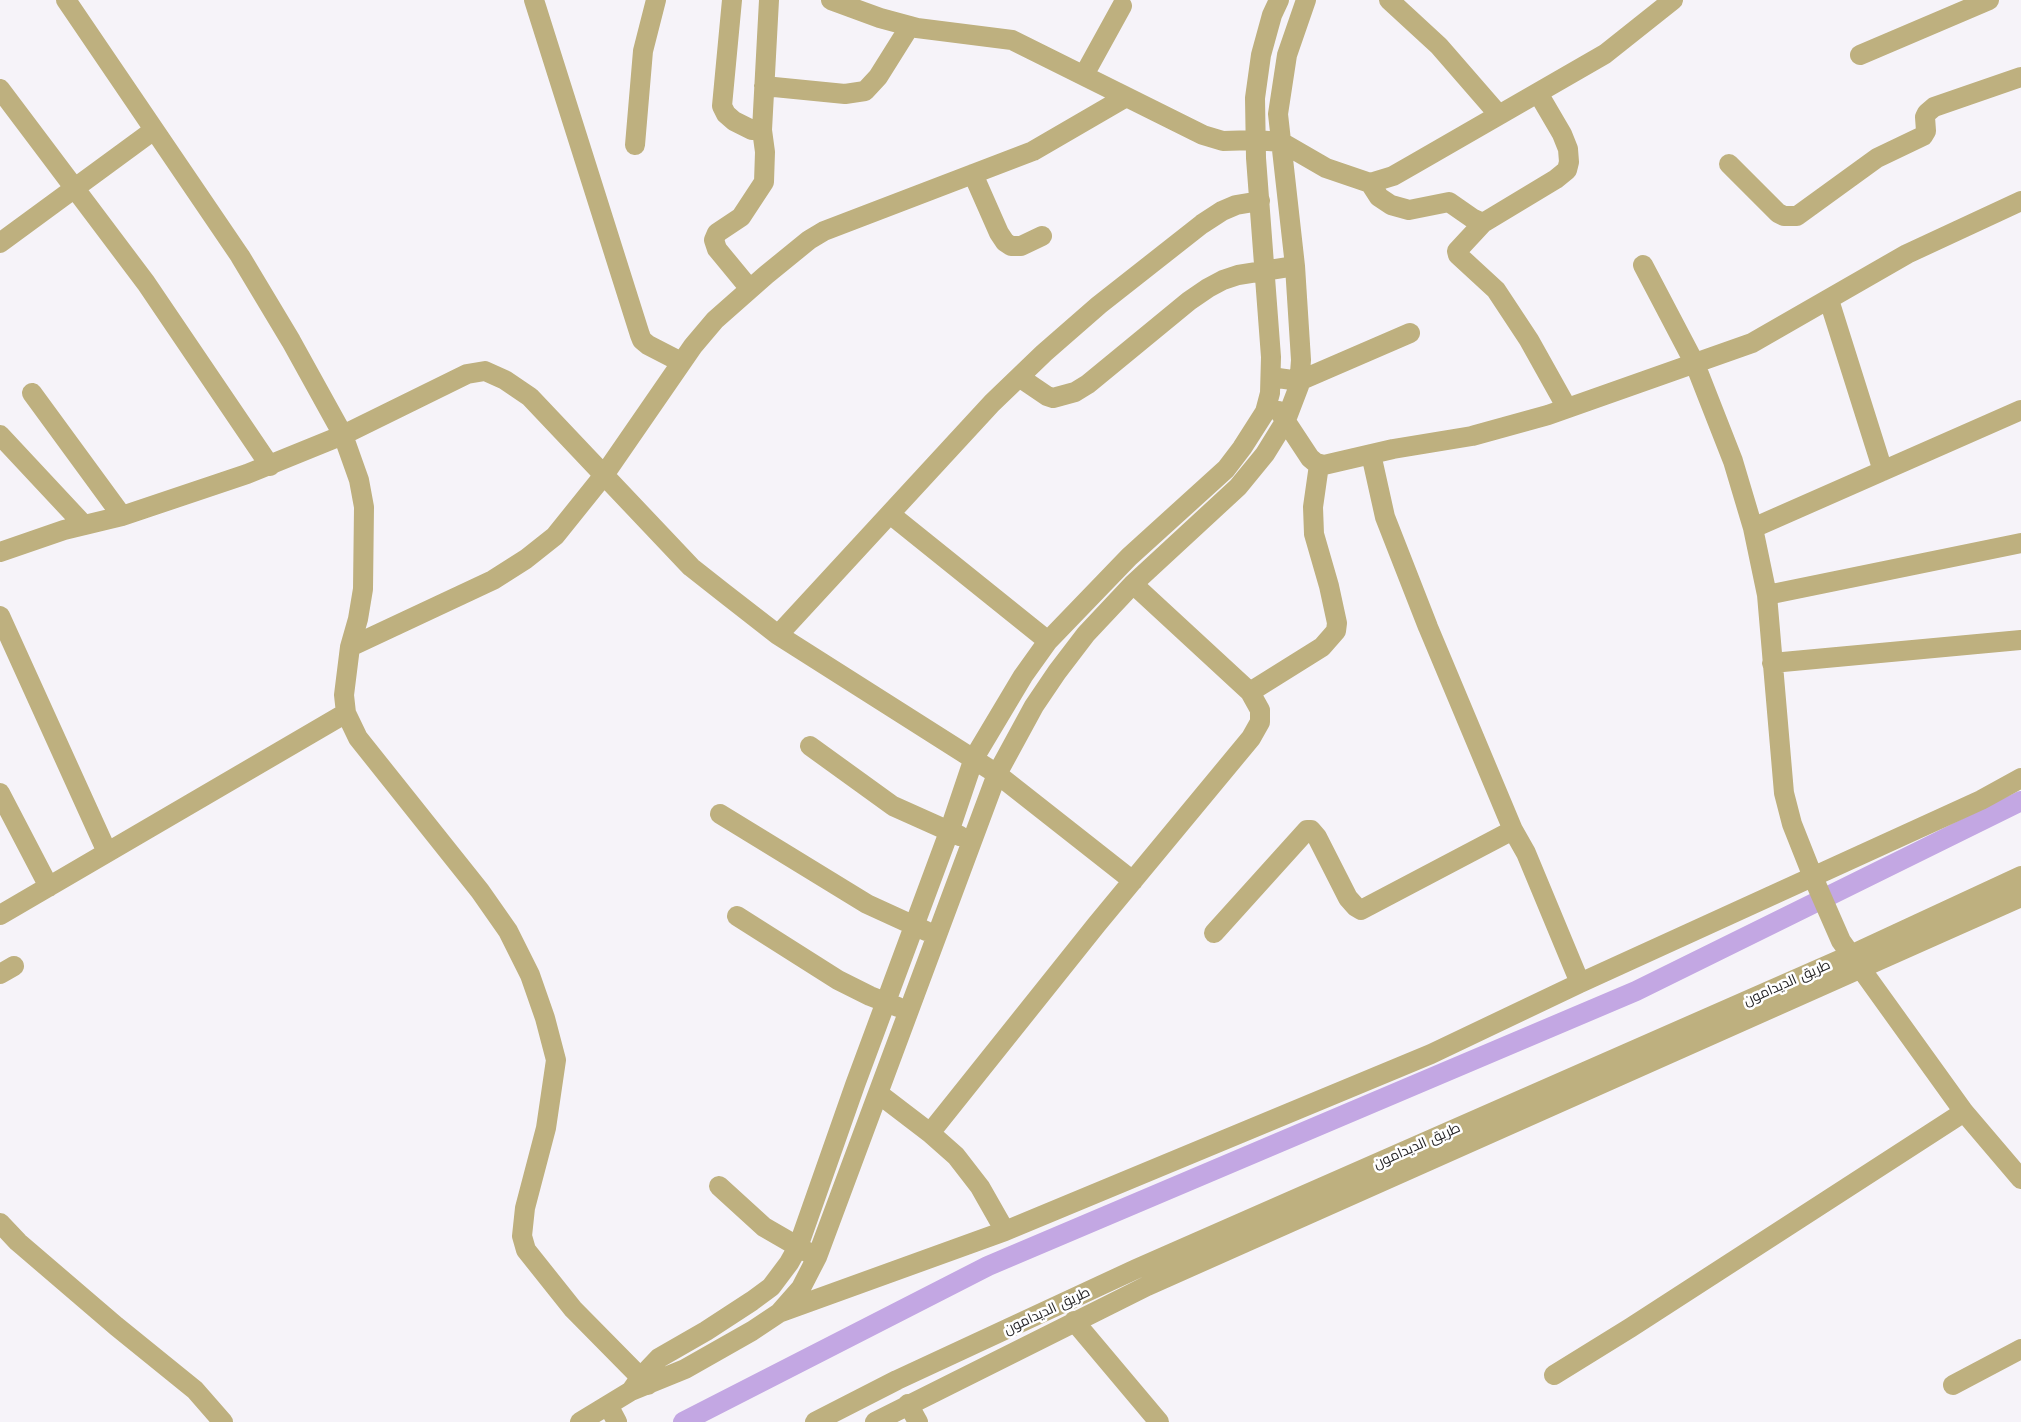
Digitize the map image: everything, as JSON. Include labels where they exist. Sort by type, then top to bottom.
[{"type":"street","points":[[66,0],[240,256],[291,341],[343,435],[359,480],[364,507],[363,589],[350,647],[344,695],[346,713],[358,738],[480,891],[508,931],[530,975],[545,1018],[556,1060],[546,1128],[525,1208],[522,1236],[526,1250],[551,1283],[640,1385]]},
{"type":"street","points":[[534,0],[640,335],[644,343],[681,362]]},
{"type":"street","points":[[635,145],[644,51],[656,0]]},
{"type":"street","points":[[732,0],[722,106],[726,114],[734,120],[752,130],[762,130]]},
{"type":"street","points":[[750,289],[717,249],[714,240],[718,233],[741,217],[764,182],[765,152],[762,130],[769,0]]},
{"type":"street","points":[[831,0],[880,18],[910,26],[1012,40],[1203,135],[1223,141],[1256,140],[1281,142],[1326,168],[1370,183],[1393,176],[1605,54],[1673,0]]},
{"type":"street","points":[[580,1422],[613,1414],[640,1385],[659,1358],[706,1331],[771,1287],[785,1269],[798,1247],[885,1003],[949,832],[974,758],[1023,676],[1048,641],[1129,557],[1226,469],[1265,412],[1271,377],[1255,98],[1261,55],[1272,15],[1279,0]]},
{"type":"street","points":[[779,1313],[801,1288],[817,1257],[997,774],[1034,706],[1086,634],[1133,584],[1238,487],[1265,454],[1286,420],[1299,381],[1300,331],[1295,266],[1278,114],[1287,55],[1306,0]]},
{"type":"street","points":[[1389,0],[1439,46],[1499,116]]},
{"type":"street","points":[[1860,55],[1989,0]]},
{"type":"street","points":[[1084,75],[1122,6]]},
{"type":"street","points":[[764,86],[845,94],[865,91],[887,64],[910,26]]},
{"type":"street","points":[[1729,164],[1778,213],[1784,216],[1797,216],[1877,158],[1923,136],[1926,131],[1927,113],[1934,107],[2021,77]]},
{"type":"street","points":[[0,89],[146,284],[270,466]]},
{"type":"street","points":[[1538,93],[1562,134],[1568,149],[1569,162],[1567,170],[1556,179],[1483,223],[1458,251],[1458,255],[1496,290],[1529,340],[1567,408]]},
{"type":"street","points":[[350,647],[493,580],[526,559],[555,536],[604,475],[681,362],[715,320],[795,250],[824,231],[1042,146],[1126,97]]},
{"type":"street","points":[[0,243],[154,130]]},
{"type":"street","points":[[973,174],[1005,242],[1011,246],[1021,246],[1042,236]]},
{"type":"street","points":[[1370,183],[1379,197],[1391,205],[1408,210],[1449,202],[1472,218],[1483,223]]},
{"type":"street","points":[[778,636],[992,403],[1019,377],[1099,305],[1202,224],[1222,211],[1260,201]]},
{"type":"street","points":[[1268,399],[1286,420],[1310,458],[1319,465],[1472,436],[1567,408],[1752,343],[1908,254],[2021,201]]},
{"type":"street","points":[[1643,265],[1695,364],[1733,461],[1753,528],[1767,595],[1784,794],[1792,824],[1816,884],[1851,955],[1964,1112],[2021,1179]]},
{"type":"street","points":[[1019,377],[1047,396],[1054,398],[1075,392],[1088,384],[1189,301],[1208,288],[1238,275],[1295,266]]},
{"type":"street","points":[[1829,300],[1883,471]]},
{"type":"street","points":[[1271,377],[1299,381],[1410,333]]},
{"type":"street","points":[[0,552],[64,530],[122,516],[270,466],[343,435],[467,374],[485,371],[505,380],[530,397],[690,567],[778,636],[997,774],[1133,881]]},
{"type":"street","points":[[32,392],[122,516]]},
{"type":"street","points":[[1753,528],[2021,410]]},
{"type":"street","points":[[0,435],[84,525]]},
{"type":"street","points":[[1371,454],[1385,517],[1428,627],[1513,830],[1526,853],[1580,983]]},
{"type":"street","points":[[1250,692],[1322,646],[1336,631],[1337,623],[1330,586],[1314,534],[1313,507],[1319,465]]},
{"type":"street","points":[[890,514],[1048,641]]},
{"type":"street","points":[[1767,595],[2021,543]]},
{"type":"street","points":[[930,1134],[1133,881],[1251,738],[1260,722],[1260,710],[1250,692],[1133,584]]},
{"type":"street","points":[[0,616],[108,852]]},
{"type":"street","points":[[1772,663],[2021,640]]},
{"type":"street","points":[[0,915],[346,713]]},
{"type":"street","points":[[810,746],[892,806],[971,841]]},
{"type":"street","points":[[640,1385],[685,1369],[752,1331],[779,1313],[1005,1231],[1431,1054],[1580,983],[1816,884],[2021,778]]},
{"type":"street","points":[[0,793],[49,886]]},
{"type":"street","points":[[720,814],[850,894],[914,926],[937,935]]},
{"type":"street","points":[[1214,933],[1307,830],[1311,830],[1317,836],[1348,898],[1361,910],[1513,830]]},
{"type":"street","name":"طريق الديدامون","points":[[875,1422],[1147,1286],[2021,876]]},
{"type":"street","name":"طريق الديدامون","points":[[815,1422],[897,1380],[1136,1269],[1851,955],[2021,897]]},
{"type":"street","points":[[737,916],[838,980],[885,1003],[909,1012]]},
{"type":"street","points":[[879,1094],[956,1156],[968,1171],[1005,1231]]},
{"type":"street","points":[[1554,1375],[1964,1112]]},
{"type":"street","points":[[719,1186],[764,1227],[817,1257]]},
{"type":"street","points":[[0,1223],[18,1242],[116,1326],[195,1390],[223,1422]]},
{"type":"street","points":[[1136,1269],[1147,1286]]},
{"type":"street","points":[[1074,1321],[1159,1422]]},
{"type":"street","points":[[1953,1385],[2021,1349]]},
{"type":"street","points":[[908,1404],[918,1422]]},
{"type":"waterway","points":[[683,1422],[988,1266],[1636,991],[2021,801]]}]
